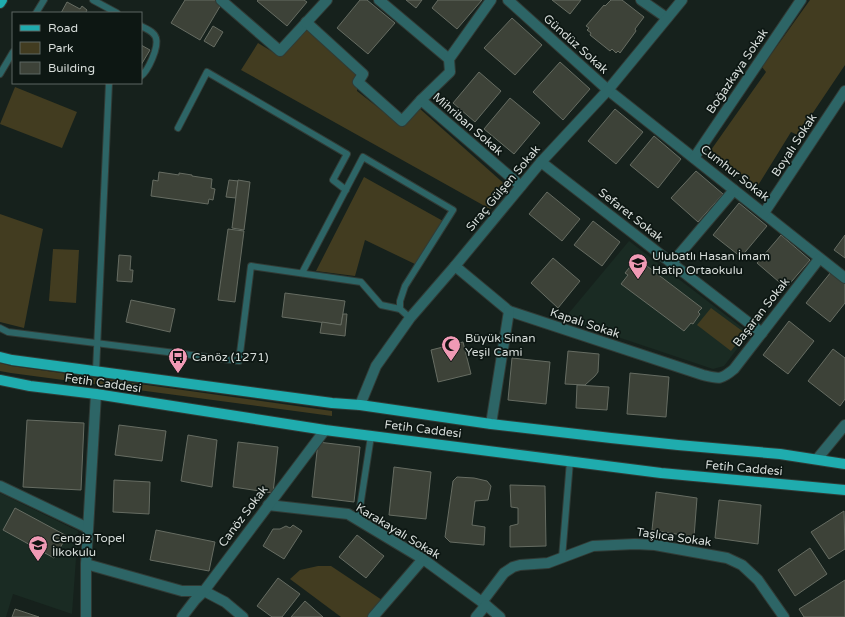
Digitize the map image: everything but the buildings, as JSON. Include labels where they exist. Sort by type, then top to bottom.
[{"type":"main road","name":"Fetih Caddesi","points":[[0,357],[12,360],[332,403],[360,405],[491,424],[678,445],[755,451],[845,464]]},
{"type":"main road","name":"Fetih Caddesi","points":[[0,380],[371,436],[661,473],[845,490]]},
{"type":"street","points":[[221,0],[280,51],[327,0]]},
{"type":"street","points":[[378,0],[449,59]]},
{"type":"street","points":[[422,100],[450,72],[449,59],[491,0]]},
{"type":"street","name":"Gündüz Sokak","points":[[508,0],[608,90]]},
{"type":"street","points":[[642,0],[667,18]]},
{"type":"street","name":"Sıraç Gülşen Sokak","points":[[360,405],[376,366],[410,318],[541,162],[608,90],[682,0]]},
{"type":"street","name":"Boğazkaya Sokak","points":[[694,158],[801,0]]},
{"type":"street","name":"Mihriban Sokak","points":[[306,22],[363,74],[358,82],[402,121],[422,100],[521,186]]},
{"type":"street","name":"Cumhur Sokak","points":[[608,90],[764,213],[819,259],[845,278]]},
{"type":"street","name":"Boyalı Sokak","points":[[764,213],[845,91]]},
{"type":"street","name":"Sefaret Sokak","points":[[541,162],[762,333]]},
{"type":"street","points":[[672,263],[734,190]]},
{"type":"street","name":"Başaran Sokak","points":[[720,378],[727,375],[734,369],[819,259]]},
{"type":"street","name":"Kapalı Sokak","points":[[455,266],[509,312],[703,375],[720,378]]},
{"type":"street","points":[[491,424],[509,312]]},
{"type":"street","points":[[86,617],[86,564],[96,394]]},
{"type":"street","points":[[816,459],[845,425]]},
{"type":"street","name":"Canöz Sokak","points":[[182,617],[204,591],[325,430]]},
{"type":"street","points":[[0,486],[88,528]]},
{"type":"street","name":"Karakayalı Sokak","points":[[268,505],[348,514],[423,559],[484,603],[500,617]]},
{"type":"street","name":"Taşlıca Sokak","points":[[476,617],[508,569],[520,565],[548,563],[593,546],[635,544],[655,545],[726,558],[742,565],[758,580],[784,617]]},
{"type":"street","points":[[373,617],[423,559]]},
{"type":"street","points":[[86,564],[182,591],[204,591],[225,602],[243,617]]},
{"type":"lane","points":[[37,12],[44,0]]},
{"type":"lane","points":[[93,0],[115,12]]},
{"type":"lane","points":[[142,27],[153,33],[156,37],[154,54],[146,72],[142,75]]},
{"type":"lane","points":[[0,74],[12,54]]},
{"type":"lane","points":[[178,128],[207,72],[347,154],[333,180],[346,190]]},
{"type":"lane","points":[[96,371],[109,84]]},
{"type":"lane","points":[[302,273],[363,158],[453,210],[405,286],[400,309]]},
{"type":"lane","points":[[0,328],[8,332],[239,361],[251,266],[361,282],[381,306],[400,309],[410,318]]},
{"type":"lane","points":[[358,520],[371,436]]},
{"type":"lane","points":[[562,558],[570,461]]},
{"type":"shaded area","name":"Ulubatlı Hasan İmam Hatip Ortaokulu","points":[[629,241],[749,333],[724,366],[713,369],[564,319]]},
{"type":"shaded area","name":"Cengiz Topel İlkokulu","points":[[0,493],[78,531],[72,614],[13,594],[6,617],[0,617]]},
{"type":"green space","points":[[810,0],[845,0],[845,65],[798,135],[791,132],[757,187],[711,150],[766,72],[762,67]]},
{"type":"green space","points":[[304,27],[357,72],[357,91],[403,127],[419,108],[509,188],[490,209],[241,70],[258,43],[276,54]]},
{"type":"green space","points":[[15,87],[77,112],[62,148],[0,124]]},
{"type":"green space","points":[[364,177],[443,221],[417,265],[365,240],[355,276],[316,271]]},
{"type":"green space","points":[[0,214],[43,229],[24,328],[0,322]]},
{"type":"green space","points":[[53,249],[79,250],[76,303],[49,301]]},
{"type":"green space","points":[[711,308],[745,333],[731,351],[697,325]]},
{"type":"green space","points":[[0,363],[11,366],[332,411],[332,416],[11,373],[0,371]]},
{"type":"green space","points":[[318,566],[331,566],[382,600],[369,617],[341,617],[290,579],[300,570]]},
{"type":"place","name":"Ulubatlı Hasan İmam Hatip Ortaokulu","points":[[638,280]]},
{"type":"place","name":"Büyük Sinan Yeşil Cami","points":[[451,362]]},
{"type":"place","name":"Canöz (1271)","points":[[178,374]]},
{"type":"place","name":"Cengiz Topel İlkokulu","points":[[38,562]]}]
